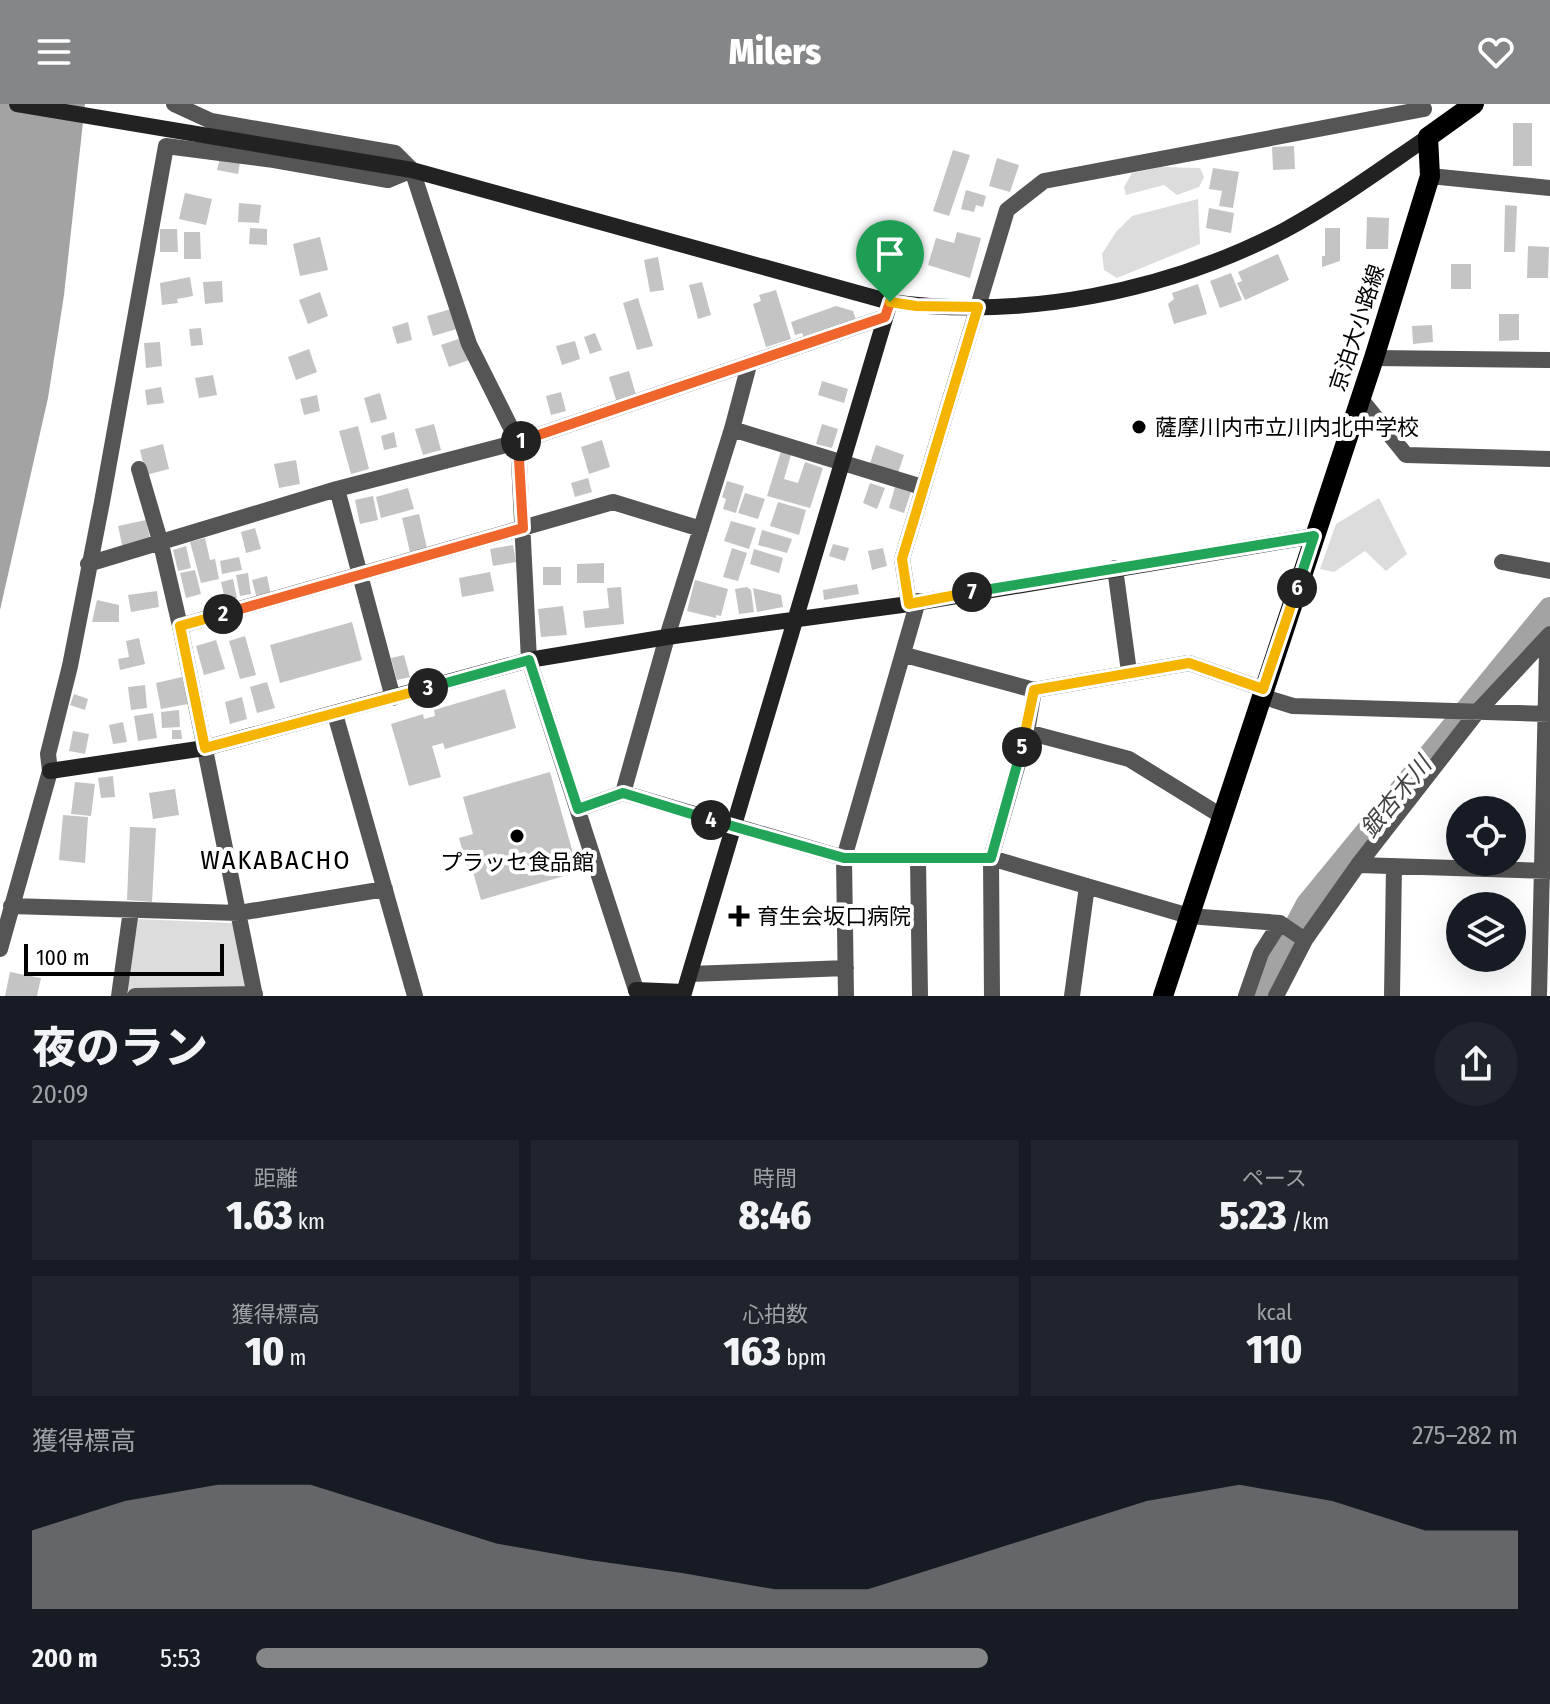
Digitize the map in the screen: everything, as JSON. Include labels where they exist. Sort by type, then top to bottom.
[{"type":"main road","points":[[1428,137],[1474,104]]},
{"type":"main road","name":"京泊大小路線","points":[[1163,996],[1374,358],[1430,176],[1428,137]]},
{"type":"street","points":[[17,104],[412,170],[887,310]]},
{"type":"street","points":[[174,104],[211,121],[395,153],[412,170],[469,344],[518,442],[529,660],[637,993],[684,994],[887,310]]},
{"type":"street","points":[[88,564],[337,489],[518,442],[749,365],[887,310],[916,306],[978,307],[1058,301],[1125,289],[1222,258],[1325,207],[1428,137],[1424,106],[1044,181],[1007,210],[978,307],[922,487],[902,559],[914,603],[905,655],[844,858],[846,996]]},
{"type":"street","points":[[0,949],[50,771],[48,754],[70,666],[122,398],[166,146],[274,160],[388,180],[412,170]]},
{"type":"street","points":[[1430,176],[1550,188]]},
{"type":"street","points":[[1374,358],[1550,360]]},
{"type":"street","points":[[623,793],[749,365]]},
{"type":"street","points":[[1360,398],[1406,455],[1550,459]]},
{"type":"street","points":[[732,429],[922,487]]},
{"type":"street","points":[[135,996],[255,995],[180,626],[139,469]]},
{"type":"street","points":[[337,489],[393,698]]},
{"type":"street","points":[[180,626],[613,502],[701,529]]},
{"type":"street","points":[[50,771],[205,748],[529,660],[667,637],[914,603],[1314,536]]},
{"type":"street","points":[[1502,562],[1550,571]]},
{"type":"street","points":[[1115,568],[1129,672]]},
{"type":"street","points":[[1276,996],[1304,939],[1358,865],[1475,711],[1547,638]]},
{"type":"street","points":[[1539,996],[1546,871],[1547,638]]},
{"type":"street","points":[[905,655],[1034,690],[1189,663],[1293,706],[1547,714]]},
{"type":"street","points":[[992,996],[991,858],[1027,732],[1034,690]]},
{"type":"street","points":[[335,714],[415,996]]},
{"type":"street","points":[[1027,732],[1129,759],[1223,817]]},
{"type":"street","points":[[578,809],[623,793],[844,858],[991,858],[1189,916],[1282,924],[1304,939]]},
{"type":"street","points":[[918,859],[920,996]]},
{"type":"street","points":[[1358,865],[1546,871]]},
{"type":"street","points":[[1392,996],[1394,866]]},
{"type":"street","points":[[1072,996],[1087,886]]},
{"type":"street","points":[[11,906],[239,913],[385,889]]},
{"type":"street","points":[[119,996],[131,910]]},
{"type":"street","points":[[1246,996],[1261,953],[1282,924]]},
{"type":"street","points":[[690,974],[846,968]]},
{"type":"shaded area","points":[[0,104],[85,104],[64,295],[48,398],[0,610]]},
{"type":"shaded area","points":[[1161,167],[1200,168],[1204,177],[1199,187],[1177,195],[1164,185],[1126,195],[1124,187],[1132,173]]},
{"type":"shaded area","points":[[1198,199],[1200,244],[1117,278],[1104,270],[1102,254],[1116,232],[1132,216]]},
{"type":"shaded area","points":[[1379,498],[1407,554],[1386,571],[1365,551],[1334,572],[1320,569],[1336,524]]},
{"type":"shaded area","points":[[136,919],[232,923],[248,990],[130,993],[127,990]]},
{"type":"building","points":[[1513,123],[1532,123],[1532,166],[1513,166]]},
{"type":"building","points":[[1294,146],[1295,169],[1273,170],[1272,147]]},
{"type":"building","points":[[953,150],[970,155],[949,216],[933,211]]},
{"type":"building","points":[[220,158],[240,162],[238,174],[217,170]]},
{"type":"building","points":[[997,158],[1019,165],[1010,192],[989,186]]},
{"type":"building","points":[[1213,168],[1239,172],[1233,208],[1219,206],[1222,191],[1209,189]]},
{"type":"building","points":[[966,190],[986,196],[983,207],[976,205],[974,212],[961,209]]},
{"type":"building","points":[[185,193],[212,199],[206,225],[179,219]]},
{"type":"building","points":[[239,203],[261,205],[259,223],[238,222]]},
{"type":"building","points":[[1505,205],[1517,206],[1515,252],[1504,252]]},
{"type":"building","points":[[1209,208],[1234,213],[1231,233],[1206,228]]},
{"type":"building","points":[[1367,217],[1389,218],[1388,249],[1366,249]]},
{"type":"building","points":[[250,228],[267,229],[267,245],[249,244]]},
{"type":"building","points":[[1325,228],[1340,228],[1340,261],[1322,267],[1322,256],[1325,256]]},
{"type":"building","points":[[160,229],[177,229],[178,252],[160,252]]},
{"type":"building","points":[[184,232],[200,232],[201,259],[184,259]]},
{"type":"building","points":[[957,232],[981,238],[970,278],[928,265],[936,238],[954,243]]},
{"type":"building","points":[[320,237],[328,270],[300,276],[293,244]]},
{"type":"building","points":[[1528,246],[1549,247],[1548,278],[1527,278]]},
{"type":"building","points":[[1278,254],[1289,280],[1245,300],[1237,283],[1242,281],[1238,272]]},
{"type":"building","points":[[658,257],[664,290],[650,292],[644,260]]},
{"type":"building","points":[[1451,264],[1471,264],[1471,289],[1451,289]]},
{"type":"building","points":[[1231,273],[1242,300],[1220,308],[1210,281]]},
{"type":"building","points":[[190,277],[193,296],[177,299],[178,303],[162,305],[160,283]]},
{"type":"building","points":[[222,281],[223,302],[205,304],[203,282]]},
{"type":"building","points":[[702,282],[711,315],[698,319],[689,285]]},
{"type":"building","points":[[1198,284],[1207,314],[1174,324],[1168,304],[1174,299],[1172,293]]},
{"type":"building","points":[[776,290],[791,339],[766,347],[753,304],[761,301],[759,295]]},
{"type":"building","points":[[320,292],[328,316],[308,324],[299,300]]},
{"type":"building","points":[[638,298],[653,346],[637,350],[623,303]]},
{"type":"building","points":[[836,306],[853,311],[856,320],[804,338],[802,333],[795,335],[791,322]]},
{"type":"building","points":[[451,309],[457,329],[433,336],[427,316]]},
{"type":"building","points":[[1499,314],[1519,314],[1519,340],[1499,341]]},
{"type":"building","points":[[408,322],[412,340],[397,344],[392,327]]},
{"type":"building","points":[[1432,325],[1433,342],[1413,344],[1412,326]]},
{"type":"building","points":[[201,328],[203,345],[191,346],[189,329]]},
{"type":"building","points":[[595,333],[602,350],[590,354],[584,337]]},
{"type":"building","points":[[461,338],[469,360],[449,367],[441,345]]},
{"type":"building","points":[[575,341],[580,359],[562,365],[556,346]]},
{"type":"building","points":[[160,342],[162,366],[146,368],[144,343]]},
{"type":"building","points":[[309,349],[317,372],[296,380],[288,357]]},
{"type":"building","points":[[629,371],[637,398],[617,403],[609,377]]},
{"type":"building","points":[[213,375],[217,395],[199,398],[195,378]]},
{"type":"building","points":[[822,381],[848,389],[844,403],[818,395]]},
{"type":"building","points":[[161,387],[164,403],[147,405],[145,390]]},
{"type":"building","points":[[561,392],[566,411],[551,415],[546,396]]},
{"type":"building","points":[[380,393],[387,419],[371,423],[364,398]]},
{"type":"building","points":[[317,395],[320,411],[304,415],[300,399]]},
{"type":"building","points":[[434,424],[441,450],[423,455],[415,429]]},
{"type":"building","points":[[822,424],[838,429],[832,448],[816,444]]},
{"type":"building","points":[[358,426],[369,469],[351,474],[339,431]]},
{"type":"building","points":[[394,432],[397,447],[384,450],[381,436]]},
{"type":"building","points":[[602,440],[610,467],[589,474],[581,447]]},
{"type":"building","points":[[163,444],[169,469],[146,475],[140,450]]},
{"type":"building","points":[[876,445],[904,455],[897,476],[869,466]]},
{"type":"building","points":[[781,451],[791,455],[784,479],[798,483],[805,462],[823,468],[810,508],[767,496]]},
{"type":"building","points":[[296,460],[300,484],[279,488],[274,464]]},
{"type":"building","points":[[588,478],[592,492],[575,497],[571,483]]},
{"type":"building","points":[[727,481],[744,486],[736,513],[723,509],[726,499],[722,497]]},
{"type":"building","points":[[870,483],[885,488],[877,509],[863,503]]},
{"type":"building","points":[[895,487],[911,492],[904,513],[889,508]]},
{"type":"building","points":[[408,488],[414,509],[381,518],[376,497]]},
{"type":"building","points":[[745,493],[765,499],[758,519],[738,513]]},
{"type":"building","points":[[373,496],[378,520],[360,524],[355,500]]},
{"type":"building","points":[[778,502],[806,510],[799,535],[770,526]]},
{"type":"building","points":[[419,514],[427,548],[410,552],[402,518]]},
{"type":"building","points":[[146,520],[151,543],[123,549],[118,526]]},
{"type":"building","points":[[731,521],[756,528],[749,549],[724,541]]},
{"type":"building","points":[[255,528],[261,549],[246,553],[241,532]]},
{"type":"building","points":[[762,530],[792,539],[787,553],[758,545]]},
{"type":"building","points":[[205,538],[210,560],[215,559],[219,579],[201,583],[190,542]]},
{"type":"building","points":[[833,544],[849,548],[845,561],[829,556]]},
{"type":"building","points":[[513,545],[516,562],[493,566],[490,549]]},
{"type":"building","points":[[186,546],[191,568],[178,571],[173,550]]},
{"type":"building","points":[[732,548],[747,553],[738,581],[723,577]]},
{"type":"building","points":[[883,548],[887,566],[872,570],[868,551]]},
{"type":"building","points":[[754,549],[783,558],[779,573],[750,564]]},
{"type":"building","points":[[239,557],[242,570],[222,574],[220,561]]},
{"type":"building","points":[[604,563],[604,583],[577,583],[577,564]]},
{"type":"building","points":[[543,567],[561,567],[561,585],[543,585]]},
{"type":"building","points":[[195,570],[201,594],[186,598],[180,573]]},
{"type":"building","points":[[490,572],[494,591],[462,597],[459,578]]},
{"type":"building","points":[[248,573],[251,594],[240,596],[236,575]]},
{"type":"building","points":[[267,576],[271,595],[257,599],[252,580]]},
{"type":"building","points":[[233,579],[237,598],[225,600],[221,582]]},
{"type":"building","points":[[695,580],[728,589],[721,616],[716,615],[716,618],[687,611]]},
{"type":"building","points":[[857,584],[859,594],[824,600],[823,590]]},
{"type":"building","points":[[621,587],[624,624],[585,628],[583,611],[609,608],[607,588]]},
{"type":"building","points":[[747,587],[751,590],[754,612],[739,614],[735,589]]},
{"type":"building","points":[[753,588],[781,595],[783,607],[757,612]]},
{"type":"building","points":[[157,591],[159,607],[131,612],[128,595]]},
{"type":"building","points":[[97,600],[119,605],[119,622],[92,622]]},
{"type":"building","points":[[563,606],[567,635],[541,637],[538,609]]},
{"type":"building","points":[[352,622],[362,660],[280,683],[270,645]]},
{"type":"building","points":[[245,636],[256,675],[240,679],[229,641]]},
{"type":"building","points":[[139,638],[145,664],[120,670],[118,659],[129,657],[126,641]]},
{"type":"building","points":[[216,640],[225,669],[204,675],[196,646]]},
{"type":"building","points":[[404,655],[410,677],[397,680],[391,658]]},
{"type":"building","points":[[182,677],[188,704],[161,709],[156,683]]},
{"type":"building","points":[[267,682],[275,708],[257,713],[250,687]]},
{"type":"building","points":[[145,685],[147,708],[131,710],[128,687]]},
{"type":"building","points":[[505,689],[516,728],[445,749],[443,743],[432,746],[441,777],[409,786],[391,724],[423,714],[424,719],[435,716],[434,710]]},
{"type":"building","points":[[74,694],[88,699],[85,710],[70,705]]},
{"type":"building","points":[[242,697],[247,719],[230,724],[225,702]]},
{"type":"building","points":[[179,710],[180,727],[162,728],[161,712]]},
{"type":"building","points":[[153,713],[157,738],[138,741],[134,716]]},
{"type":"building","points":[[123,722],[127,742],[113,744],[109,725]]},
{"type":"building","points":[[172,730],[181,730],[182,739],[172,739]]},
{"type":"building","points":[[73,731],[89,734],[85,754],[69,751]]},
{"type":"building","name":"プラッセ食品館","points":[[550,772],[575,860],[567,863],[571,874],[481,900],[459,838],[473,834],[463,797]]},
{"type":"building","points":[[113,776],[115,797],[101,798],[98,778]]},
{"type":"building","points":[[75,782],[95,784],[91,816],[71,814]]},
{"type":"building","points":[[175,789],[179,815],[153,819],[149,793]]},
{"type":"building","points":[[63,815],[88,817],[85,863],[59,860]]},
{"type":"building","points":[[130,827],[156,828],[152,902],[127,900]]},
{"type":"building","points":[[10,972],[41,978],[37,996],[5,996]]},
{"type":"waterway","name":"銀杏木川","points":[[1259,996],[1308,904],[1550,609]]},
{"type":"place","name":"薩摩川内市立川内北中学校","points":[[1139,427]]},
{"type":"place","name":"プラッセ食品館","points":[[517,836]]},
{"type":"place","name":"育生会坂口病院","points":[[739,916]]},
{"type":"district","name":"WAKABACHO","points":[[276,860]]},
{"type":"route","points":[[890,302],[916,306],[978,307],[902,559],[909,604],[1314,536],[1263,689],[1189,663],[1034,690],[1027,732],[991,858],[844,858],[623,793],[578,809],[529,660],[205,748],[180,626],[523,528],[518,442],[885,317],[890,302]]}]
